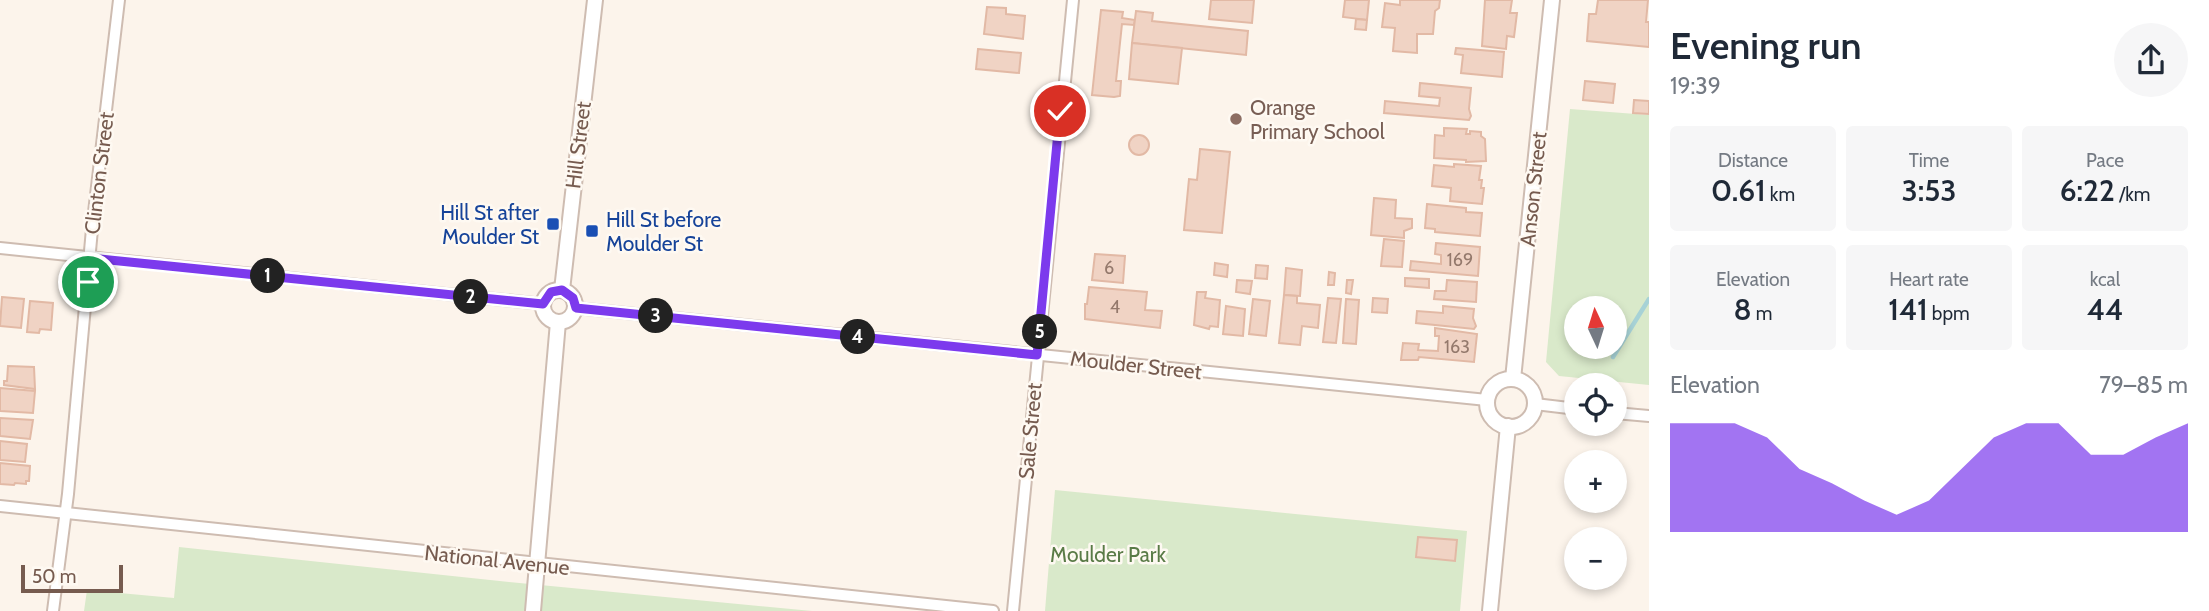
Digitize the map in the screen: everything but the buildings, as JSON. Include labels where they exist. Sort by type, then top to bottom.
[{"type":"street","name":"Clinton Street","points":[[53,611],[66,513],[90,258],[120,0]]},
{"type":"street","name":"Hill Street","points":[[562,290],[595,0]]},
{"type":"street","name":"Sale Street","points":[[1013,611],[1073,0]]},
{"type":"street","name":"Anson Street","points":[[1513,379],[1552,0]]},
{"type":"street","points":[[0,248],[543,304]]},
{"type":"street","points":[[562,290],[573,298],[576,308],[568,320],[558,322],[545,314],[543,304],[551,292],[562,290]]},
{"type":"street","name":"Moulder Street","points":[[576,308],[1487,400]]},
{"type":"street","points":[[533,611],[558,322]]},
{"type":"street","points":[[1513,379],[1530,388],[1535,404],[1527,421],[1508,426],[1492,418],[1487,400],[1496,384],[1502,380],[1513,379]]},
{"type":"street","points":[[1535,404],[1564,407]]},
{"type":"street","points":[[1627,413],[1649,416]]},
{"type":"street","points":[[1490,611],[1508,426]]},
{"type":"street","name":"National Avenue","points":[[0,506],[993,611]]},
{"type":"green space","points":[[1570,109],[1649,115],[1649,385],[1627,383],[1627,373],[1564,373],[1564,376],[1559,376],[1546,362]]},
{"type":"green space","name":"Moulder Park","points":[[1055,490],[1467,531],[1460,611],[1045,611]]},
{"type":"green space","points":[[179,547],[812,611],[84,611],[87,590],[174,598]]},
{"type":"waterway","points":[[1628,333],[1649,299]]},
{"type":"place","name":"Orange Primary School","points":[[1236,119]]},
{"type":"place","name":"Hill St after Moulder St","points":[[553,224]]},
{"type":"place","name":"Hill St before Moulder St","points":[[592,231]]},
{"type":"route","points":[[88,282],[90,258],[543,304],[551,292],[562,290],[570,294],[576,308],[1037,355],[1060,111]]}]
